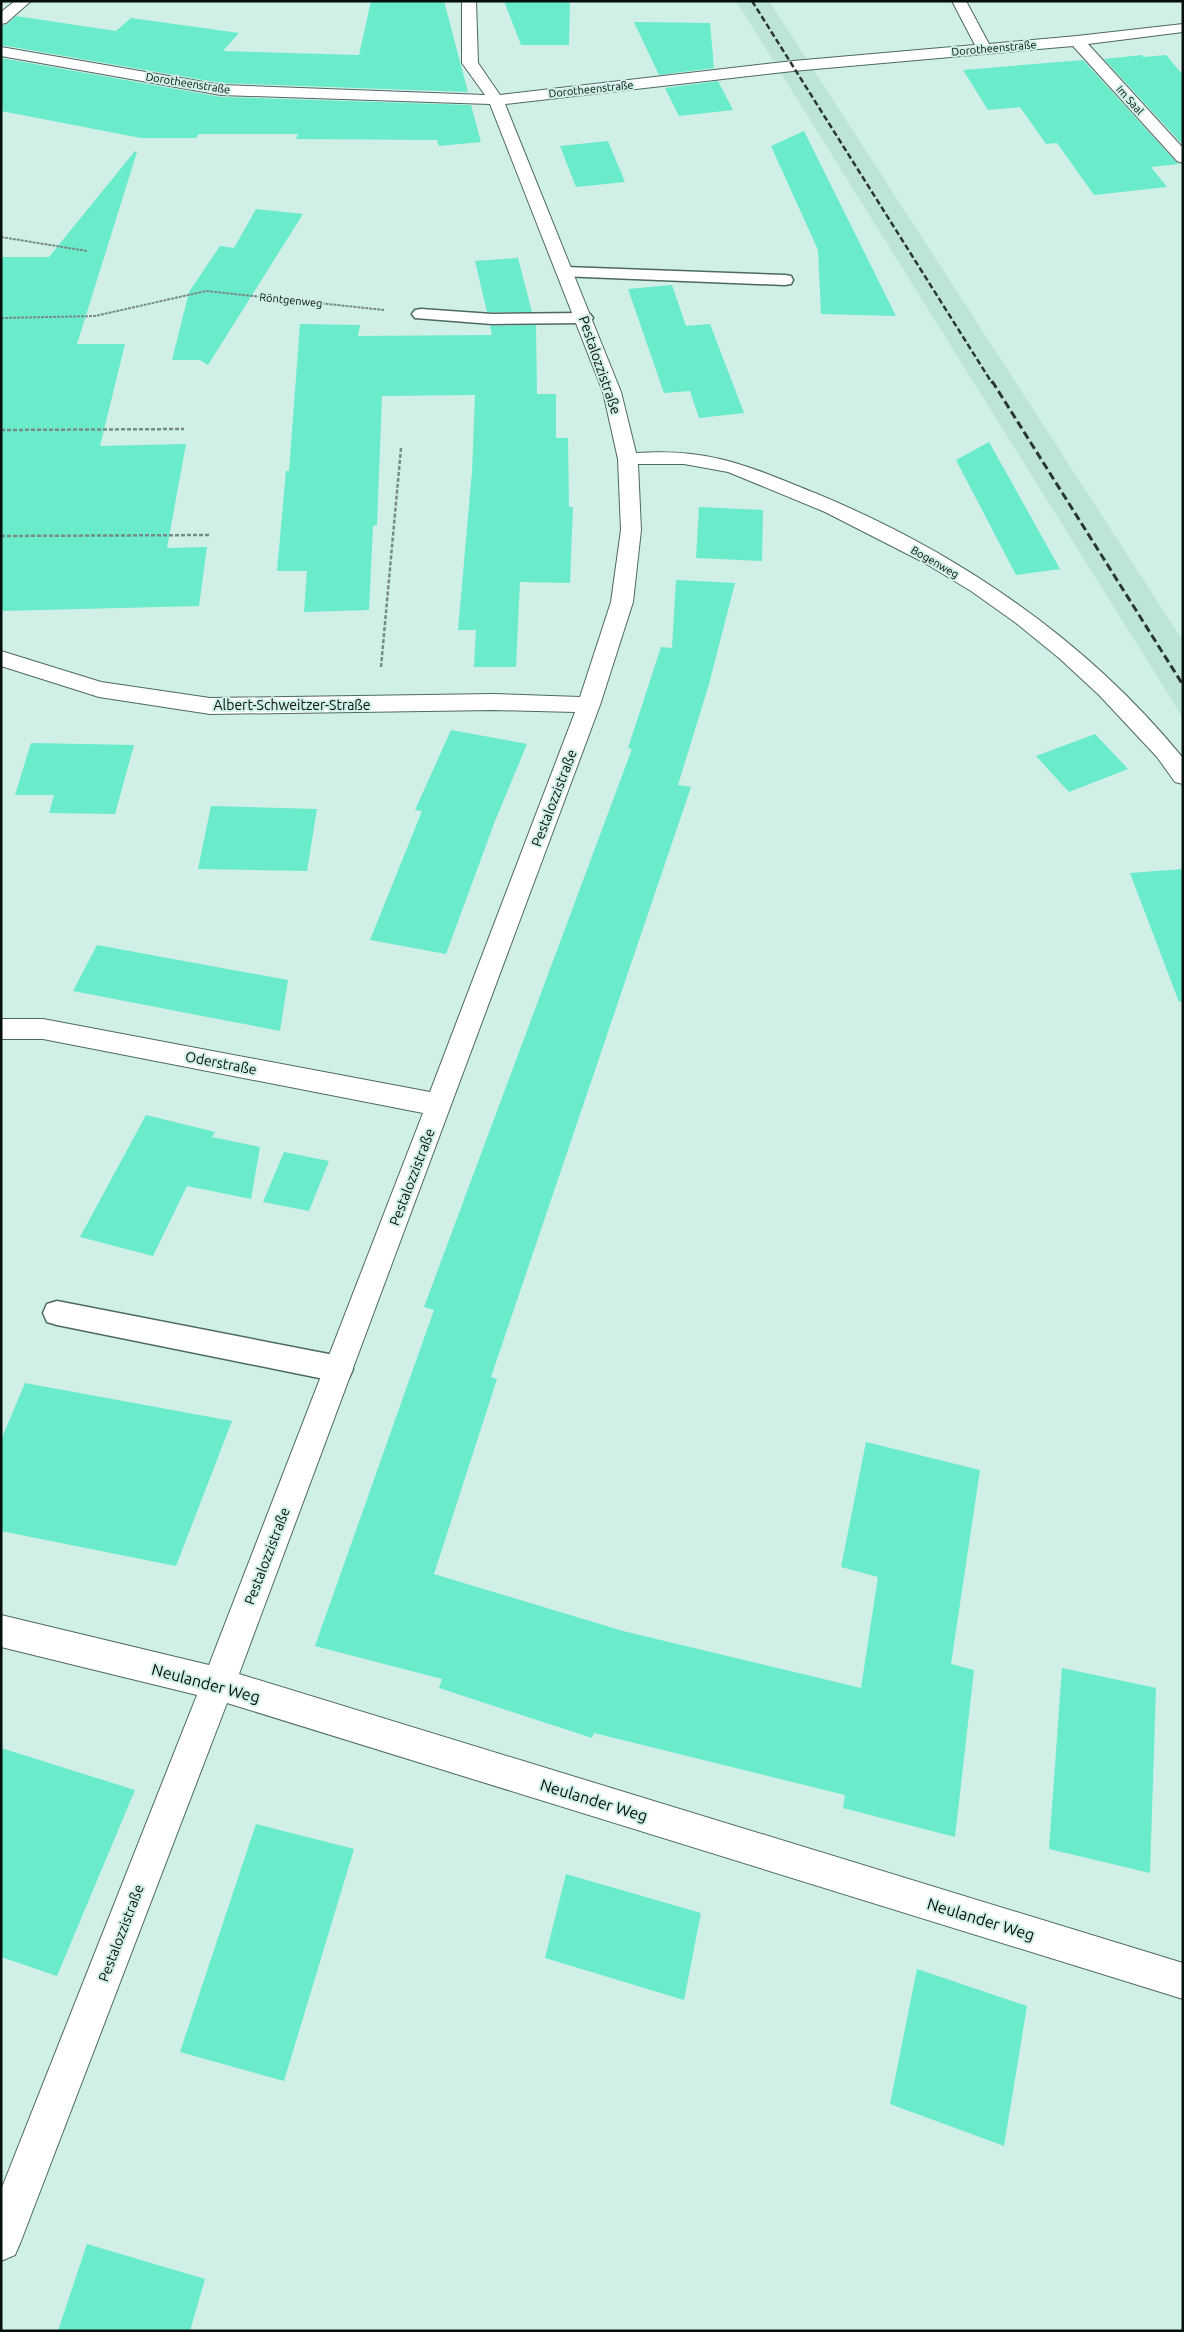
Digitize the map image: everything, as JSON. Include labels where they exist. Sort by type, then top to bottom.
[{"type":"street","points":[[1,20],[24,1]]},
{"type":"street","name":"Pestalozzistraße","points":[[1,2241],[339,1369],[590,704],[622,602],[630,530],[628,459],[612,392],[566,272],[496,100],[470,62],[469,1]]},
{"type":"street","points":[[959,1],[984,48]]},
{"type":"street","name":"Dorotheenstraße","points":[[1,51],[220,90],[496,100],[793,66],[1077,41],[1183,28]]},
{"type":"street","name":"Im Saal","points":[[1077,41],[1183,158]]},
{"type":"street","name":"Bogenweg","points":[[628,459],[684,456],[721,463],[814,499],[896,539],[974,584],[1046,634],[1114,695],[1183,776]]},
{"type":"street","name":"Albert-Schweitzer-Straße","points":[[2,659],[99,689],[210,706],[494,702],[590,704]]},
{"type":"street","name":"Oderstraße","points":[[1,1029],[43,1029],[439,1105]]},
{"type":"street","name":"Neulander Weg","points":[[1,1631],[218,1684],[1183,1981]]},
{"type":"lane","points":[[566,272],[784,280]]},
{"type":"lane","points":[[421,314],[492,319],[584,318]]},
{"type":"lane","points":[[57,1313],[339,1369]]},
{"type":"path","points":[[1,237],[87,252]]},
{"type":"path","name":"Röntgenweg","points":[[1,318],[95,316],[206,291],[421,314]]},
{"type":"path","points":[[1,430],[184,429]]},
{"type":"path","points":[[377,704],[401,448]]},
{"type":"path","points":[[1,536],[210,535]]},
{"type":"shaded area","points":[[736,1],[769,1],[1183,641],[1183,718]]},
{"type":"building","points":[[371,1],[444,1],[468,92],[221,83],[1,45],[1,26],[7,24],[16,16],[116,31],[131,18],[239,33],[223,51],[359,55]]},
{"type":"building","points":[[504,1],[570,1],[569,45],[521,45]]},
{"type":"building","points":[[634,22],[710,23],[714,68],[659,75]]},
{"type":"building","points":[[1142,55],[1143,57],[1166,55],[1183,75],[1183,145],[1104,59]]},
{"type":"building","points":[[1,58],[221,97],[471,105],[481,142],[439,146],[437,140],[296,139],[298,134],[199,134],[196,138],[141,138],[1,111]]},
{"type":"building","points":[[1083,60],[1179,164],[1151,167],[1167,187],[1094,195],[1057,143],[1046,144],[1020,107],[988,110],[963,70]]},
{"type":"building","points":[[718,81],[733,110],[679,116],[665,88]]},
{"type":"building","points":[[804,131],[896,316],[821,314],[818,250],[771,146]]},
{"type":"building","points":[[608,141],[625,182],[576,187],[560,146]]},
{"type":"building","points":[[135,151],[137,152],[77,344],[125,344],[100,446],[186,444],[167,548],[207,547],[199,606],[1,611],[1,257],[49,257]]},
{"type":"building","points":[[256,209],[303,214],[208,365],[200,360],[172,360],[189,292],[220,246],[234,248]]},
{"type":"building","points":[[518,258],[532,312],[487,312],[475,261]]},
{"type":"building","points":[[672,285],[686,326],[710,324],[744,413],[699,418],[690,391],[664,393],[628,289]]},
{"type":"building","points":[[300,324],[360,325],[358,336],[492,335],[490,326],[536,325],[537,394],[556,394],[556,438],[568,438],[569,507],[573,507],[570,583],[520,582],[516,667],[474,667],[476,630],[458,630],[472,472],[475,395],[382,396],[377,525],[373,526],[369,610],[304,612],[307,571],[277,571],[286,471],[289,471]]},
{"type":"building","points":[[989,442],[1060,569],[1016,575],[956,460]]},
{"type":"building","points":[[699,507],[763,510],[762,561],[696,558]]},
{"type":"building","points":[[676,580],[735,583],[709,684],[678,785],[691,787],[491,1377],[497,1379],[434,1574],[623,1631],[861,1688],[878,1577],[841,1567],[866,1442],[980,1470],[951,1664],[974,1670],[955,1837],[843,1808],[845,1795],[594,1733],[592,1738],[439,1688],[442,1679],[315,1646],[434,1310],[424,1307],[632,749],[628,748],[661,647],[672,648]]},
{"type":"building","points":[[451,730],[527,744],[495,821],[446,954],[370,940],[422,811],[415,810]]},
{"type":"building","points":[[1095,734],[1128,769],[1069,792],[1036,756]]},
{"type":"building","points":[[31,743],[134,745],[115,814],[49,813],[54,795],[15,795]]},
{"type":"building","points":[[211,806],[317,809],[307,871],[198,869]]},
{"type":"building","points":[[1183,869],[1183,1001],[1179,1002],[1130,873]]},
{"type":"building","points":[[97,945],[288,980],[280,1031],[73,991]]},
{"type":"building","points":[[146,1115],[215,1132],[212,1137],[260,1147],[251,1199],[187,1186],[153,1256],[80,1237]]},
{"type":"building","points":[[284,1152],[329,1161],[309,1211],[263,1202]]},
{"type":"building","points":[[25,1383],[232,1421],[176,1566],[1,1531],[1,1440]]},
{"type":"building","points":[[1062,1668],[1156,1688],[1150,1873],[1049,1849]]},
{"type":"building","points":[[1,1748],[135,1790],[57,1976],[1,1957]]},
{"type":"building","points":[[256,1824],[354,1849],[284,2081],[180,2052]]},
{"type":"building","points":[[566,1874],[701,1913],[684,2000],[545,1958]]},
{"type":"building","points":[[917,1969],[1027,2006],[1004,2146],[890,2104]]},
{"type":"building","points":[[87,2244],[205,2279],[190,2331],[58,2331]]},
{"type":"railway","points":[[752,1],[992,383]]},
{"type":"railway","points":[[992,381],[1183,685]]}]
